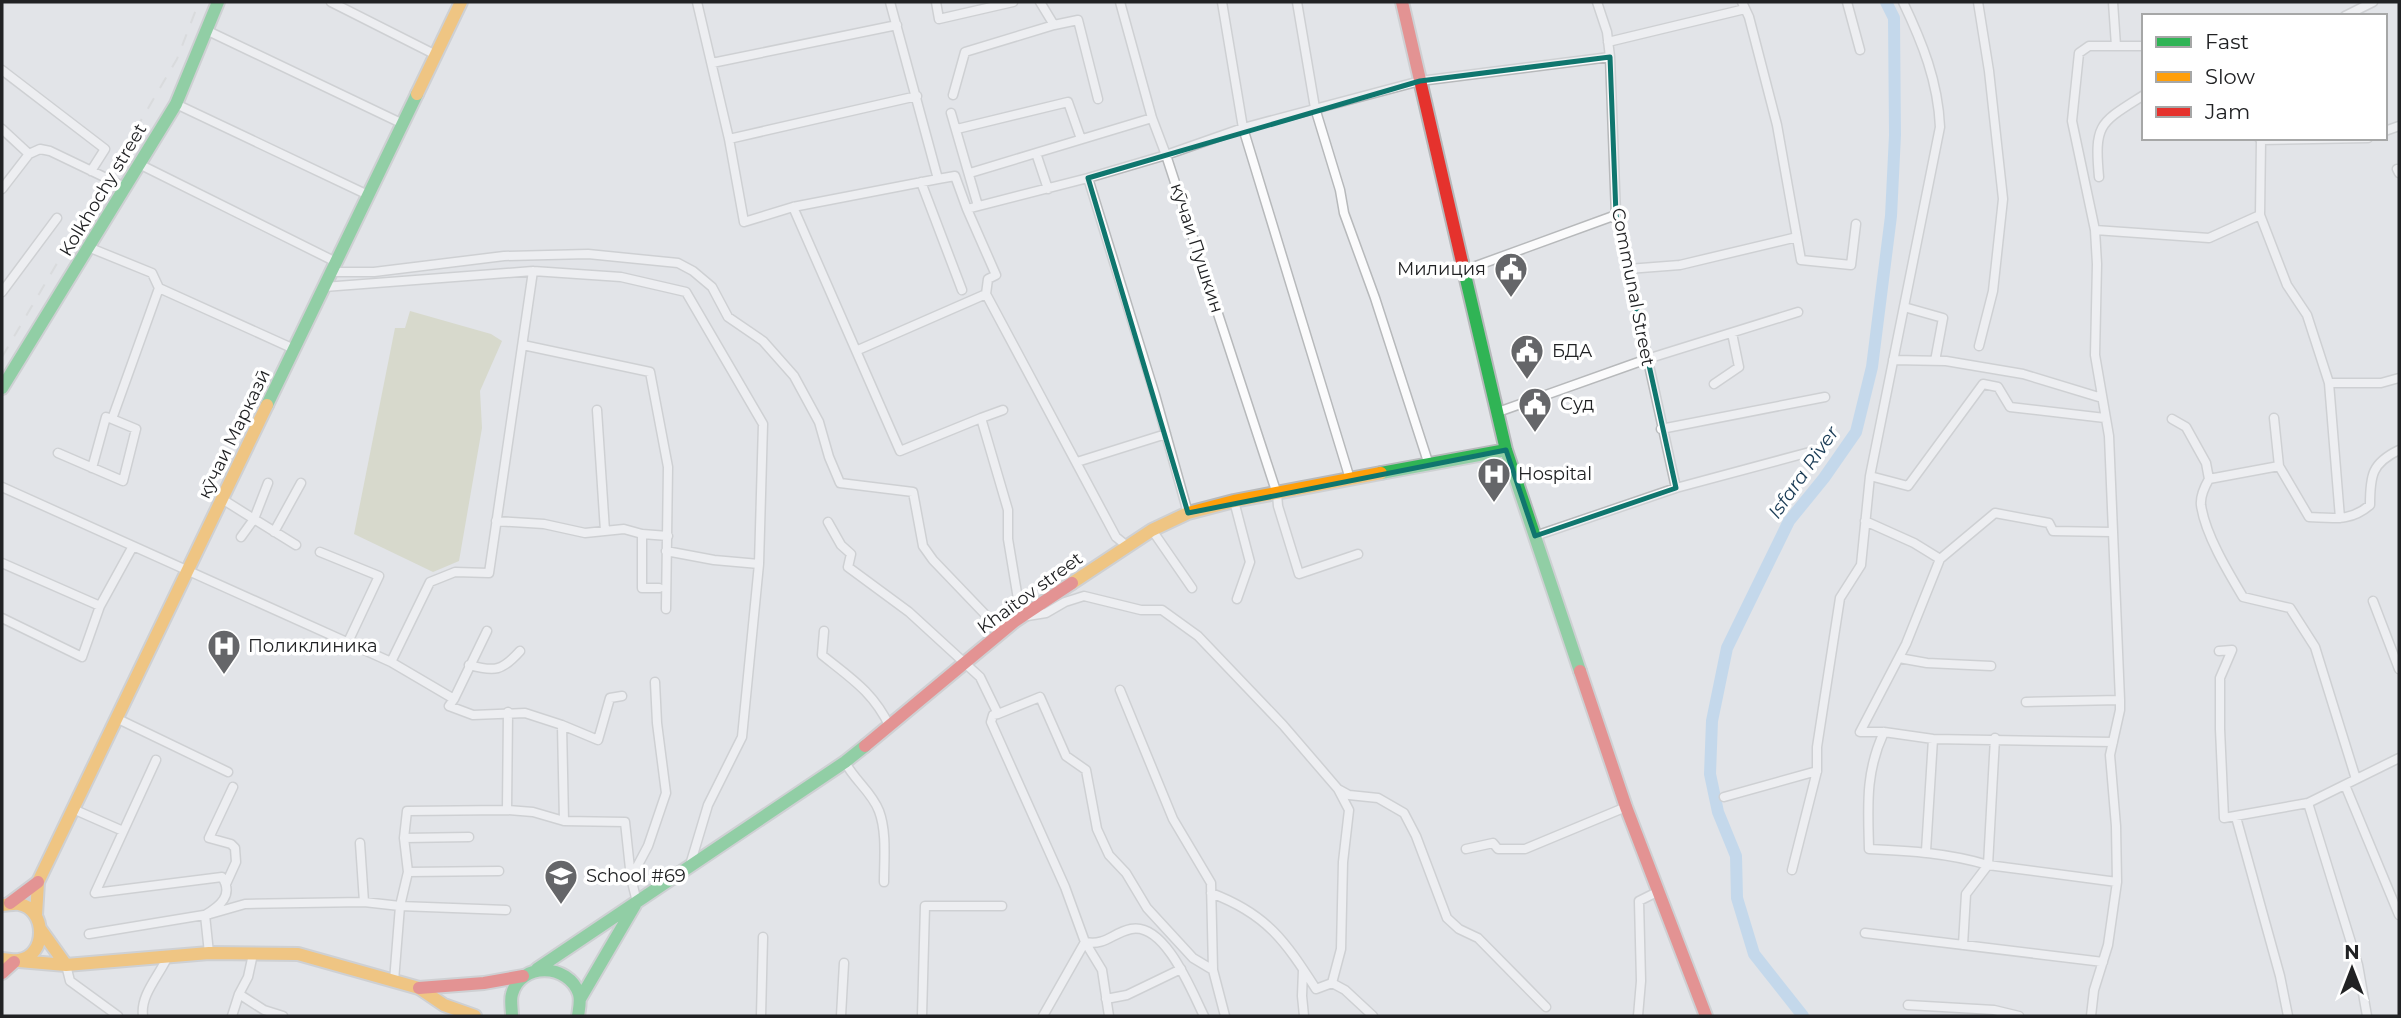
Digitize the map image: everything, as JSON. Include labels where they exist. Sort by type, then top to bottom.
[{"type":"main road","name":"Kolkhochy street","points":[[2,388],[176,104],[218,2]]},
{"type":"main road","name":"кӯчаи Марказӣ","points":[[38,881],[461,2]]},
{"type":"main road","points":[[1402,2],[1506,450],[1626,807],[1706,1016]]},
{"type":"main road","name":"Khaitov street","points":[[419,988],[484,983],[523,976],[537,969],[845,762],[1002,632],[1152,530],[1188,513],[1234,501],[1506,450]]},
{"type":"main road","points":[[6,904],[38,881]]},
{"type":"main road","points":[[38,881],[36,915],[41,930],[66,965]]},
{"type":"main road","points":[[580,999],[637,902]]},
{"type":"main road","points":[[6,904],[28,908],[36,915]]},
{"type":"main road","points":[[2,973],[12,961],[33,953],[38,946],[41,930]]},
{"type":"main road","points":[[12,961],[66,965],[209,953],[298,954],[419,988],[444,1004],[475,1016]]},
{"type":"main road","points":[[537,969],[549,968],[570,978],[580,999],[578,1016]]},
{"type":"main road","points":[[512,1016],[510,995],[523,976]]},
{"type":"street","points":[[331,2],[436,55]]},
{"type":"street","points":[[698,2],[729,139],[744,222],[793,206],[955,176],[996,275],[988,279],[986,294],[1116,537],[1127,546]]},
{"type":"street","points":[[890,2],[938,179]]},
{"type":"street","points":[[936,2],[939,19],[1013,2]]},
{"type":"street","points":[[1040,2],[1054,25]]},
{"type":"street","name":"кӯчаи Пушкин","points":[[1120,2],[1152,118],[1277,494],[1299,574],[1358,554]]},
{"type":"street","points":[[1222,2],[1243,128],[1350,479]]},
{"type":"street","points":[[1297,2],[1315,108],[1350,234],[1375,298],[1429,465]]},
{"type":"street","name":"Communal Street","points":[[1597,2],[1610,57],[1616,215],[1676,488]]},
{"type":"street","points":[[1847,2],[1860,50]]},
{"type":"street","points":[[1792,870],[1817,771],[1817,747],[1840,598],[1861,565],[1870,476],[1940,127],[1939,102],[1925,49],[1903,2]]},
{"type":"street","points":[[1978,2],[1989,71],[2003,199],[1993,291],[1979,346]]},
{"type":"street","points":[[2113,2],[2116,46]]},
{"type":"street","points":[[2349,14],[2374,2]]},
{"type":"street","points":[[1608,42],[1743,5],[1777,125],[1801,260],[1851,265],[1856,224]]},
{"type":"street","points":[[953,94],[965,52],[1078,20],[1098,99]]},
{"type":"street","points":[[712,63],[897,26]]},
{"type":"street","points":[[208,31],[403,124]]},
{"type":"street","points":[[2091,1016],[2094,990],[2108,946],[2117,882],[2110,755],[2120,701],[2109,436],[2095,355],[2095,230],[2072,121],[2079,53],[2089,46],[2142,46]]},
{"type":"street","points":[[967,209],[1088,178],[1243,128],[1420,81],[1610,57]]},
{"type":"street","points":[[2,70],[105,149],[90,170]]},
{"type":"street","points":[[729,139],[917,96]]},
{"type":"street","points":[[2099,177],[2096,149],[2101,128],[2106,120],[2142,96]]},
{"type":"street","points":[[957,130],[1068,102],[1081,139]]},
{"type":"street","points":[[176,104],[368,195]]},
{"type":"street","points":[[951,113],[978,206]]},
{"type":"street","points":[[970,173],[1152,118]]},
{"type":"street","points":[[2,129],[29,154]]},
{"type":"street","points":[[2260,140],[2260,215],[2287,285],[2307,315],[2329,383],[2340,519]]},
{"type":"street","points":[[2,189],[29,154],[40,149],[125,187]]},
{"type":"street","points":[[1036,153],[1048,189]]},
{"type":"street","points":[[139,164],[334,267],[374,272],[504,256],[589,254],[678,263],[693,271],[712,287],[728,317],[762,341],[794,376],[819,422],[828,457],[840,483],[913,492],[923,546],[933,561],[1002,632]]},
{"type":"street","points":[[1088,178],[1188,513]]},
{"type":"street","points":[[921,182],[962,290]]},
{"type":"street","points":[[793,206],[900,451],[1003,410]]},
{"type":"street","points":[[1465,270],[1616,215]]},
{"type":"street","points":[[2095,230],[2209,238],[2260,215]]},
{"type":"street","points":[[2,292],[57,218]]},
{"type":"street","points":[[1628,269],[1680,265],[1797,237]]},
{"type":"street","points":[[88,247],[152,273],[159,288],[294,349]]},
{"type":"street","points":[[391,662],[430,583],[455,572],[489,573],[533,271]]},
{"type":"street","points":[[324,287],[533,271],[621,277],[686,292],[763,424],[759,564],[742,737],[708,805],[690,865]]},
{"type":"street","points":[[112,419],[159,288]]},
{"type":"street","points":[[858,350],[986,294]]},
{"type":"street","points":[[1904,307],[1943,318],[1935,361]]},
{"type":"street","points":[[1498,412],[1647,359],[1798,312]]},
{"type":"street","points":[[1714,384],[1739,367],[1732,333]]},
{"type":"street","points":[[523,345],[650,372],[668,467],[667,608]]},
{"type":"street","points":[[1893,360],[1935,361],[2023,373],[2102,398]]},
{"type":"street","points":[[2329,383],[2381,383],[2399,378]]},
{"type":"street","points":[[1870,476],[1908,486],[1983,384],[1998,387],[2010,407],[2105,418]]},
{"type":"street","points":[[1661,429],[1825,397]]},
{"type":"street","points":[[597,410],[605,531]]},
{"type":"street","points":[[58,453],[92,468],[123,481],[136,429],[106,417],[92,468]]},
{"type":"street","points":[[981,418],[1008,510],[1008,539],[1021,618],[1046,613],[1065,601],[1084,597],[1141,610],[1162,610],[1198,636],[1283,725],[1338,789],[1349,810],[1343,862],[1341,949],[1332,983]]},
{"type":"street","points":[[2274,418],[2279,466],[2309,517],[2340,519],[2358,515],[2370,505],[2372,472],[2381,459],[2399,450]]},
{"type":"street","points":[[2172,419],[2186,427],[2206,463],[2209,479],[2201,503],[2214,543],[2243,597],[2290,608],[2315,647],[2356,779]]},
{"type":"street","points":[[1077,462],[1166,434]]},
{"type":"street","points":[[1535,536],[1676,488],[1821,449]]},
{"type":"street","points":[[2209,479],[2279,466]]},
{"type":"street","points":[[274,532],[301,483]]},
{"type":"street","points":[[241,537],[254,519],[268,484]]},
{"type":"street","points":[[2,487],[391,662],[454,699]]},
{"type":"street","points":[[222,499],[296,545]]},
{"type":"street","points":[[1234,501],[1250,562],[1237,599]]},
{"type":"street","points":[[2111,532],[2053,531],[2049,523],[1995,513],[1940,559],[1899,658],[1860,732],[1884,732],[1933,739],[2113,742]]},
{"type":"street","points":[[496,521],[544,524],[585,533],[624,529],[642,534],[668,536]]},
{"type":"street","points":[[1865,521],[1914,543],[1940,559]]},
{"type":"street","points":[[828,522],[841,545],[852,554],[848,567],[909,612],[966,663],[980,677],[998,714]]},
{"type":"street","points":[[1152,530],[1192,588]]},
{"type":"street","points":[[642,534],[642,588],[659,587]]},
{"type":"street","points":[[2,618],[82,657],[100,606],[133,546]]},
{"type":"street","points":[[666,551],[714,560],[759,564]]},
{"type":"street","points":[[320,552],[379,576],[348,642]]},
{"type":"street","points":[[2,563],[100,606]]},
{"type":"street","points":[[2373,601],[2399,669]]},
{"type":"street","points":[[487,631],[449,706],[473,715],[525,713],[598,740],[610,698],[622,696]]},
{"type":"street","points":[[824,631],[822,655],[861,685],[880,706],[890,727]]},
{"type":"street","points":[[2219,651],[2232,650],[2220,678],[2224,818],[2308,803],[2399,758]]},
{"type":"street","points":[[469,665],[495,670],[510,663],[520,651]]},
{"type":"street","points":[[1899,658],[1927,663],[1991,666]]},
{"type":"street","points":[[631,878],[649,846],[666,793],[657,723],[656,682]]},
{"type":"street","points":[[1120,690],[1173,819],[1211,883],[1213,970],[1225,1016]]},
{"type":"street","points":[[1109,1016],[1102,970],[1085,942],[1065,887],[992,722],[993,715],[1040,697],[1066,756],[1086,770],[1097,829],[1109,855],[1126,873],[1147,908],[1193,958],[1213,970]]},
{"type":"street","points":[[2026,702],[2120,701]]},
{"type":"street","points":[[507,810],[508,712]]},
{"type":"street","points":[[116,718],[228,772]]},
{"type":"street","points":[[562,725],[564,821]]},
{"type":"street","points":[[1884,732],[1873,754],[1868,790],[1870,849],[1956,855],[1989,865],[2117,882]]},
{"type":"street","points":[[1963,945],[1966,894],[1989,865],[1995,738]]},
{"type":"street","points":[[1926,851],[1933,739]]},
{"type":"street","points":[[156,760],[95,893],[222,877],[226,884]]},
{"type":"street","points":[[845,762],[852,776],[866,790],[879,811],[884,845],[884,882]]},
{"type":"street","points":[[1724,797],[1817,771]]},
{"type":"street","points":[[2345,785],[2399,915]]},
{"type":"street","points":[[205,915],[220,906],[226,897],[226,884],[236,862],[235,848],[231,844],[209,838],[233,787]]},
{"type":"street","points":[[1338,789],[1349,795],[1378,799],[1404,813],[1416,836],[1447,918],[1459,929],[1478,938],[1546,1007]]},
{"type":"street","points":[[2308,803],[2358,965],[2367,1016]]},
{"type":"street","points":[[1466,849],[1493,844],[1498,849],[1525,849],[1626,807]]},
{"type":"street","points":[[73,809],[124,831]]},
{"type":"street","points":[[394,981],[400,906],[408,872],[404,838],[407,811],[533,811],[564,821],[625,822],[631,878],[637,902]]},
{"type":"street","points":[[2236,817],[2277,964],[2288,1016]]},
{"type":"street","points":[[404,838],[469,837]]},
{"type":"street","points":[[360,843],[363,902]]},
{"type":"street","points":[[408,872],[499,871]]},
{"type":"street","points":[[1638,1016],[1641,981],[1639,901],[1657,892]]},
{"type":"street","points":[[1211,893],[1235,902],[1266,922],[1286,943],[1316,989],[1332,983],[1345,990],[1373,1016]]},
{"type":"street","points":[[89,934],[205,915],[245,904],[363,902],[506,910]]},
{"type":"street","points":[[922,1016],[925,906],[1002,906]]},
{"type":"street","points":[[205,915],[209,953]]},
{"type":"street","points":[[1085,942],[1098,944],[1133,929],[1153,933],[1181,970],[1204,1016]]},
{"type":"street","points":[[1865,933],[2104,962]]},
{"type":"street","points":[[761,1016],[763,937]]},
{"type":"street","points":[[1043,1016],[1085,942]]},
{"type":"street","points":[[232,1016],[248,977],[253,954]]},
{"type":"street","points":[[143,1016],[147,991],[159,976],[168,956]]},
{"type":"street","points":[[841,1016],[844,963]]},
{"type":"street","points":[[66,965],[70,981],[118,1016]]},
{"type":"street","points":[[1107,999],[1128,995],[1181,970]]},
{"type":"street","points":[[1303,970],[1304,1016]]},
{"type":"street","points":[[239,995],[264,1010],[283,1016]]},
{"type":"street","points":[[1908,1005],[1994,1010],[2019,1016]]},
{"type":"highlighted area","points":[[1610,57],[1616,215],[1676,488],[1535,536],[1506,450],[1188,513],[1088,178],[1420,81]]},
{"type":"green space","points":[[410,311],[491,334],[502,341],[480,391],[482,428],[459,561],[433,572],[354,534],[395,328],[405,328]]},
{"type":"waterway","name":"Isfara River","points":[[1803,1016],[1754,954],[1737,898],[1736,856],[1718,812],[1710,774],[1712,721],[1727,648],[1789,521],[1824,478],[1856,432],[1872,367],[1891,216],[1895,135],[1894,18],[1886,2]]},
{"type":"railway","points":[[2,357],[177,59],[199,2]]},
{"type":"traffic: fast","points":[[2,388],[176,104],[218,2]]},
{"type":"traffic: fast","points":[[267,405],[417,94]]},
{"type":"traffic: fast","points":[[1462,262],[1506,450],[1580,671]]},
{"type":"traffic: fast","points":[[1381,473],[1506,450]]},
{"type":"traffic: fast","points":[[537,969],[865,746]]},
{"type":"traffic: fast","points":[[580,999],[635,905]]},
{"type":"traffic: fast","points":[[512,1016],[511,996],[517,984],[524,976],[545,970],[565,976],[574,984],[580,997],[578,1016]]},
{"type":"traffic: slow","points":[[417,94],[461,2]]},
{"type":"traffic: slow","points":[[36,915],[38,882],[267,405]]},
{"type":"traffic: slow","points":[[1072,583],[1152,530],[1188,513],[1234,501],[1381,473]]},
{"type":"traffic: slow","points":[[2,905],[17,904],[28,908],[35,914],[40,932],[39,942],[28,957],[17,960],[2,959]]},
{"type":"traffic: slow","points":[[41,930],[66,965]]},
{"type":"traffic: slow","points":[[19,961],[66,965],[209,953],[298,954],[419,988],[444,1005],[475,1016]]},
{"type":"traffic: jam","points":[[1402,2],[1462,262]]},
{"type":"traffic: jam","points":[[865,746],[1015,621],[1072,583]]},
{"type":"traffic: jam","points":[[1580,671],[1626,807],[1706,1016]]},
{"type":"traffic: jam","points":[[10,903],[38,882]]},
{"type":"traffic: jam","points":[[2,973],[14,962]]},
{"type":"traffic: jam","points":[[419,988],[484,983],[523,976]]},
{"type":"place","name":"Милиция","points":[[1511,299]]},
{"type":"place","name":"БДА","points":[[1527,381]]},
{"type":"place","name":"Суд","points":[[1535,434]]},
{"type":"place","name":"Hospital","points":[[1494,504]]},
{"type":"place","name":"Поликлиника","points":[[224,676]]},
{"type":"place","name":"School #69","points":[[561,906]]}]
